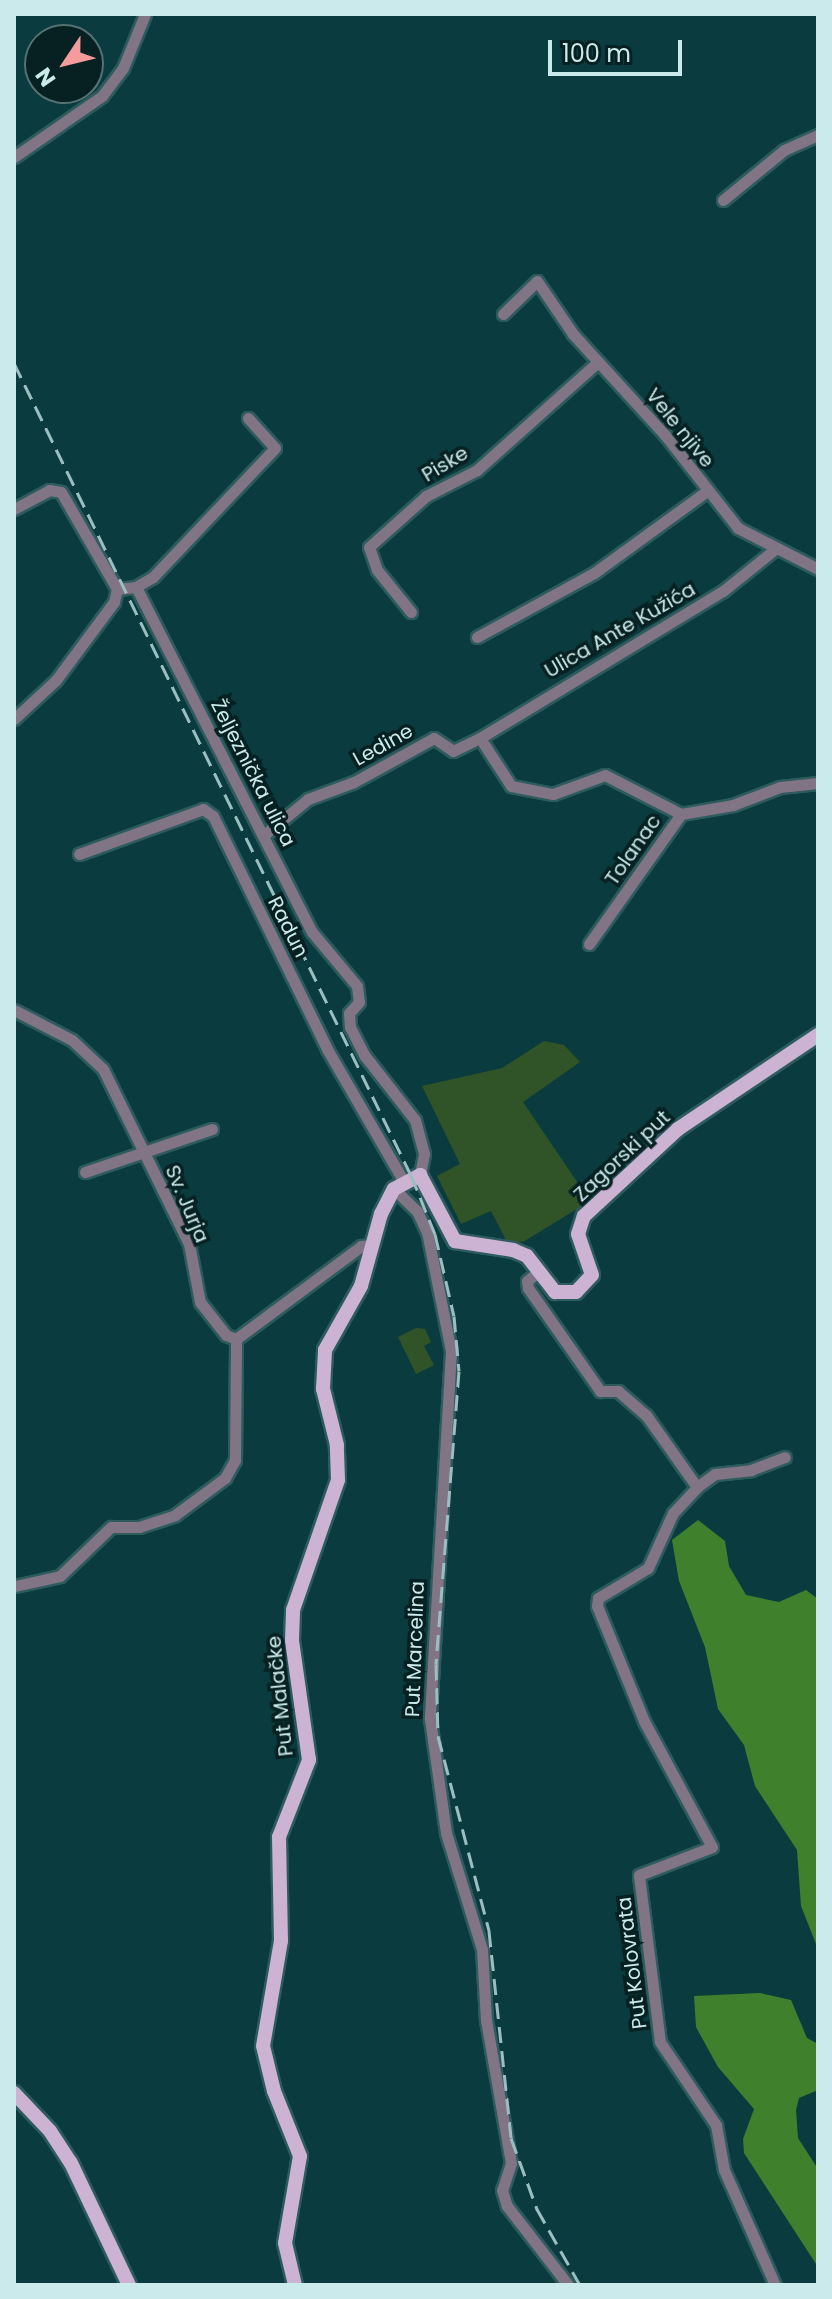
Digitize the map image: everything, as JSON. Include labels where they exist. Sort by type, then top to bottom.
[{"type":"main road","name":"Zagorski put","points":[[420,1175],[455,1241],[513,1250],[555,1292],[576,1292],[585,1286],[592,1264],[578,1234],[584,1216],[678,1129],[818,1035]]},
{"type":"main road","points":[[398,1185],[420,1175]]},
{"type":"main road","name":"Put Malačke","points":[[295,2285],[285,2243],[300,2156],[274,2091],[263,2046],[281,1941],[279,1837],[309,1760],[292,1640],[293,1610],[338,1480],[337,1445],[323,1389],[325,1350],[361,1286],[371,1245],[398,1185]]},
{"type":"main road","points":[[14,2093],[71,2163],[129,2285]]},
{"type":"street","points":[[14,157],[102,96],[123,68],[145,14]]},
{"type":"street","points":[[723,200],[784,150],[818,135]]},
{"type":"street","name":"Vele njive","points":[[503,314],[537,281],[598,362],[665,435],[738,528],[818,569]]},
{"type":"street","name":"Piske","points":[[411,612],[377,570],[369,547],[426,496],[477,470],[598,362]]},
{"type":"street","points":[[117,589],[136,587],[153,577],[275,448],[248,418]]},
{"type":"street","points":[[14,509],[49,490],[61,492],[117,589],[114,602],[56,680],[14,719]]},
{"type":"street","points":[[477,637],[594,573],[707,491]]},
{"type":"street","name":"Ulica Ante Kužića","points":[[480,738],[723,591],[775,549]]},
{"type":"street","name":"Željeznička ulica","points":[[136,587],[312,932],[357,986],[359,1002],[349,1013],[350,1027],[365,1056],[415,1120],[424,1154],[420,1175]]},
{"type":"street","name":"Ledine","points":[[264,835],[308,799],[354,782],[434,738],[453,751],[480,738]]},
{"type":"street","points":[[480,738],[511,786],[553,794],[605,775],[681,814]]},
{"type":"street","name":"Tolanac","points":[[589,944],[681,814],[733,805],[780,787],[818,783]]},
{"type":"street","name":"Radun","points":[[79,854],[203,809],[213,816],[327,1049],[398,1185]]},
{"type":"street","name":"Sv. Jurja","points":[[14,1010],[72,1040],[103,1069],[147,1149],[154,1175],[189,1244],[200,1302],[236,1339]]},
{"type":"street","points":[[85,1172],[212,1129]]},
{"type":"street","name":"Put Marcelina","points":[[398,1185],[417,1211],[427,1232],[451,1351],[430,1719],[446,1833],[482,1949],[490,2048],[511,2163],[503,2197],[568,2285]]},
{"type":"street","points":[[15,1586],[60,1576],[111,1527],[139,1527],[175,1515],[225,1478],[235,1460],[236,1339],[361,1246],[371,1245]]},
{"type":"street","points":[[538,1272],[527,1281],[528,1288],[600,1391],[618,1391],[646,1415],[697,1487]]},
{"type":"street","name":"Put Kolovrata","points":[[775,2285],[724,2170],[716,2125],[660,2042],[644,1939],[639,1875],[712,1847],[644,1721],[597,1606],[598,1598],[648,1568],[673,1513],[697,1487],[715,1474],[751,1470],[785,1457]]},
{"type":"green space","points":[[544,1041],[564,1045],[580,1062],[523,1102],[590,1201],[523,1242],[506,1240],[491,1211],[461,1224],[437,1176],[460,1164],[422,1086],[502,1068]]},
{"type":"green space","points":[[416,1328],[425,1329],[431,1342],[424,1346],[434,1365],[416,1374],[398,1337]]},
{"type":"green space","points":[[698,1520],[725,1541],[729,1566],[746,1595],[779,1602],[806,1590],[818,1599],[818,1949],[801,1906],[797,1850],[755,1786],[744,1745],[718,1709],[705,1647],[679,1581],[672,1540]]},
{"type":"green space","points":[[760,1993],[791,2000],[807,2038],[818,2044],[818,2090],[799,2098],[796,2110],[798,2138],[818,2169],[818,2267],[744,2153],[743,2139],[754,2109],[718,2067],[696,2027],[694,1996]]},
{"type":"railway","points":[[14,363],[411,1175],[435,1234],[454,1316],[459,1371],[436,1664],[438,1736],[489,1931],[511,2138],[537,2209],[580,2285]]}]
